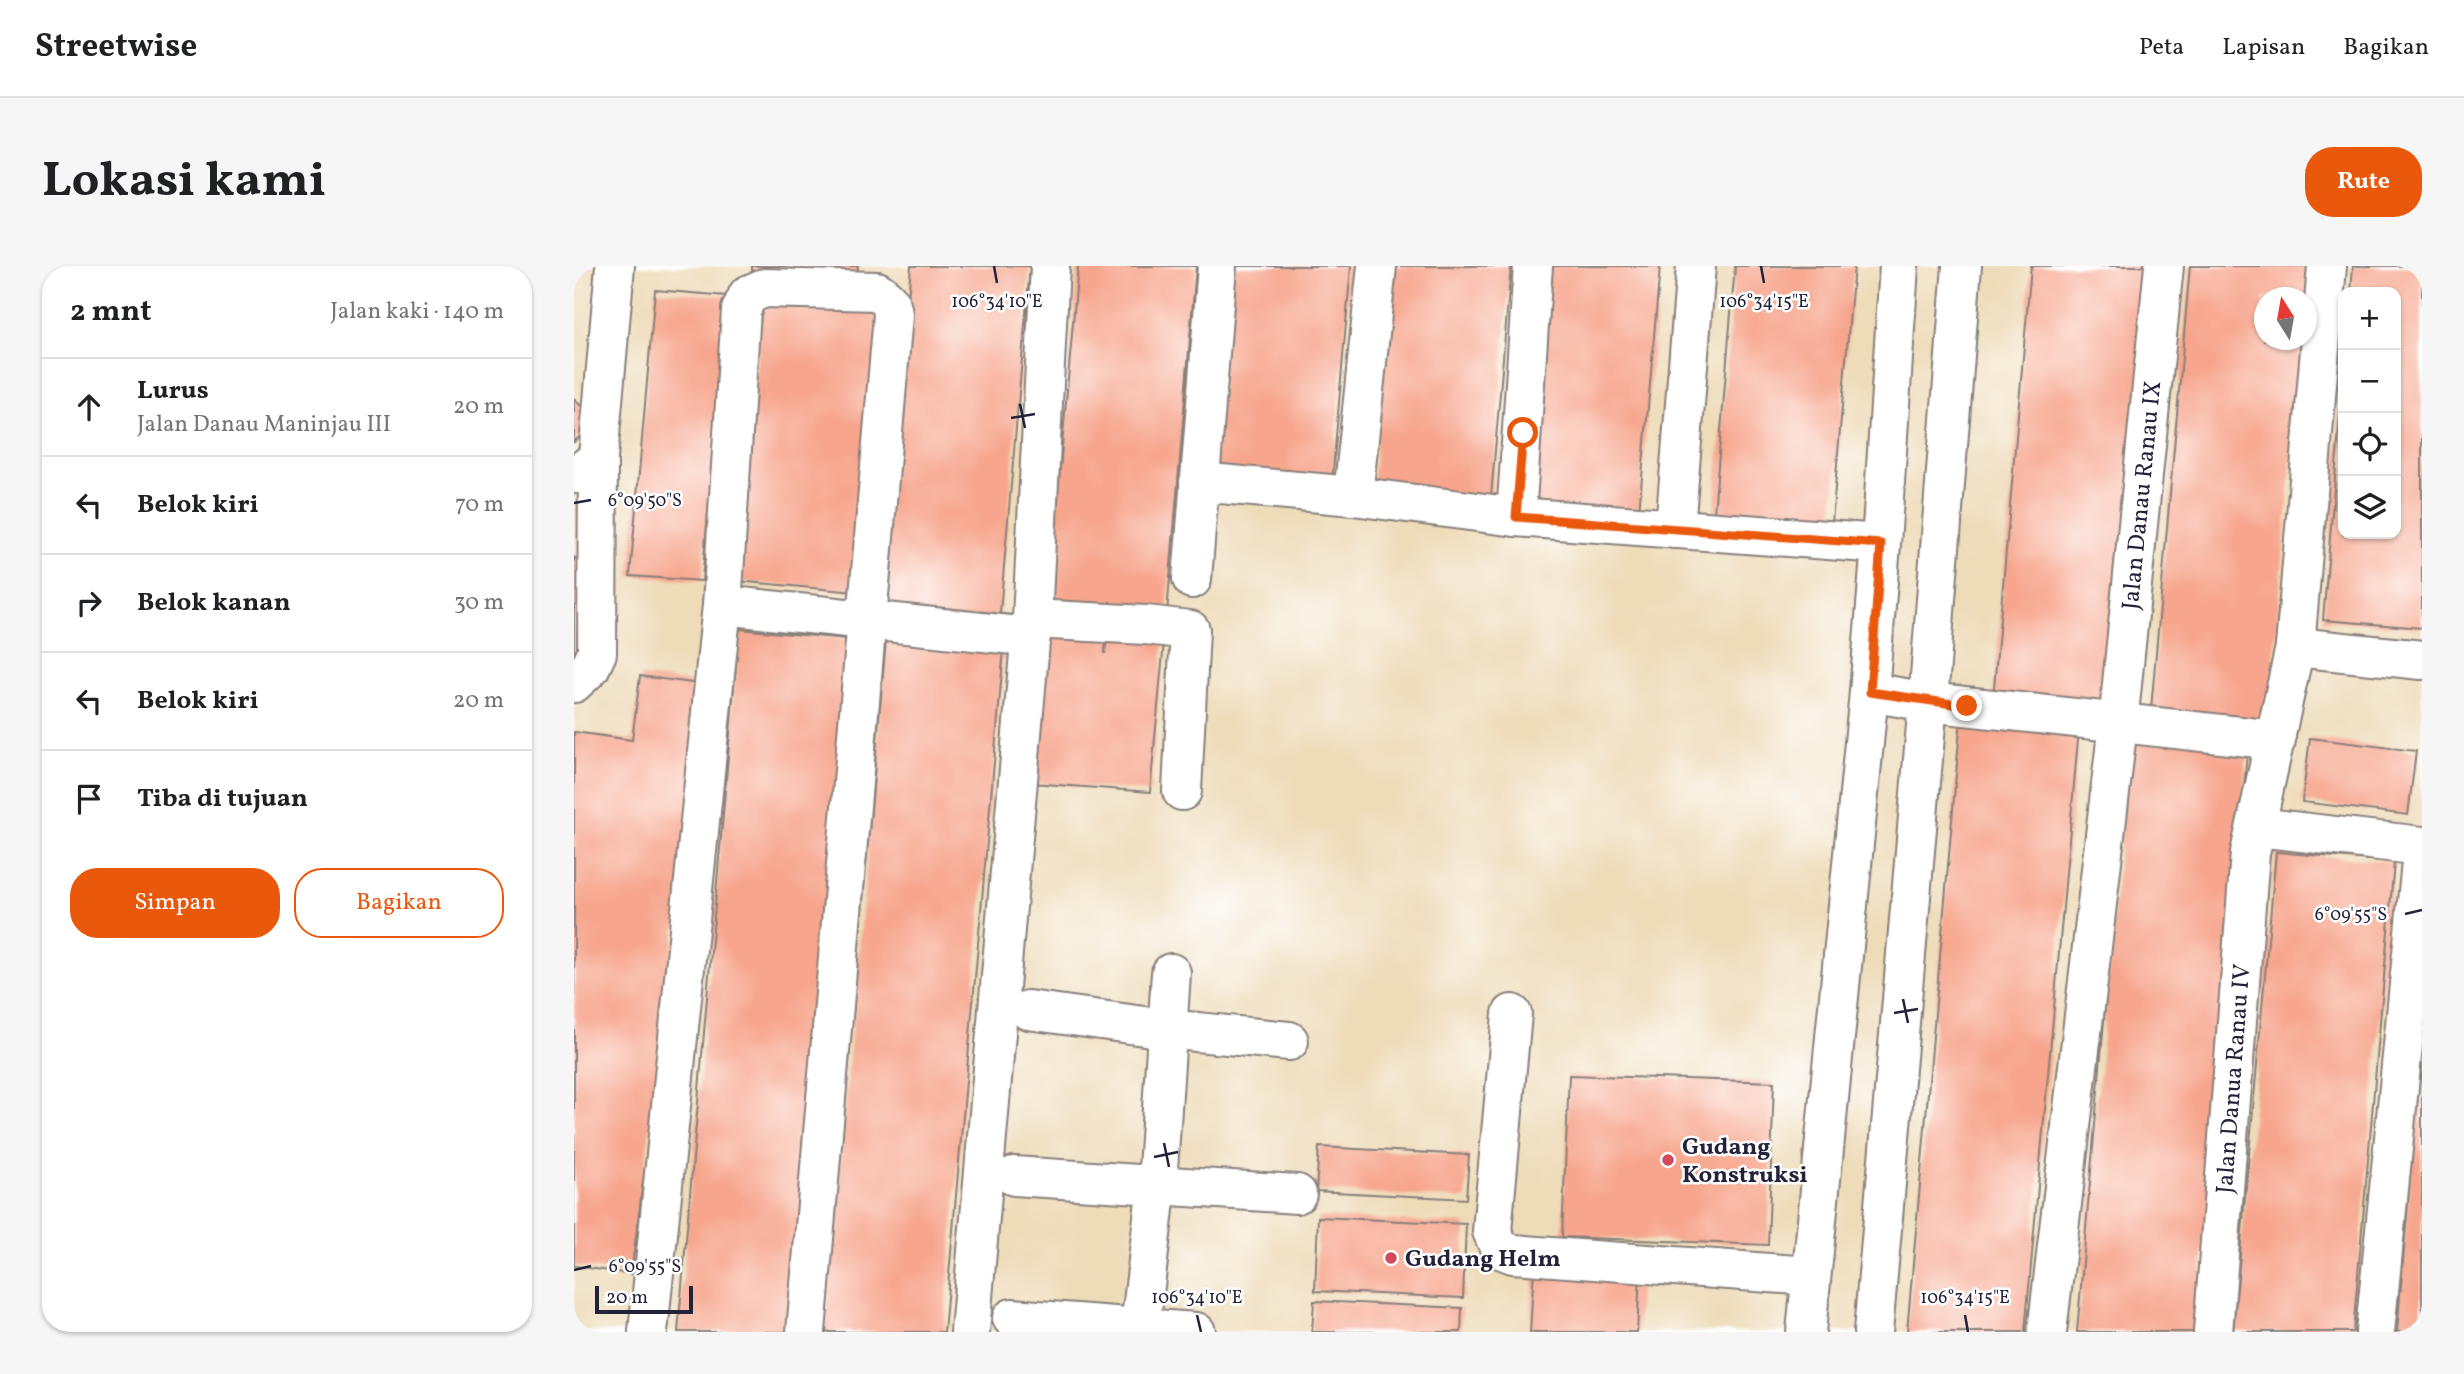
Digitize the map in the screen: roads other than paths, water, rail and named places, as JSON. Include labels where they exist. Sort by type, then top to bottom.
[{"type":"street","points":[[574,683],[590,668],[597,653],[586,560],[586,468],[615,266]]},
{"type":"street","points":[[970,1332],[1031,628],[1050,266]]},
{"type":"street","points":[[1192,579],[1217,266]]},
{"type":"street","points":[[1353,496],[1377,266]]},
{"type":"street","points":[[1516,517],[1534,266]]},
{"type":"street","points":[[1675,529],[1696,266]]},
{"type":"street","points":[[1806,1332],[1870,692],[1899,266]]},
{"type":"street","points":[[1873,1332],[1928,702],[1962,266]]},
{"type":"street","name":"Jalan Danau Ranau IX","points":[[2047,1332],[2118,723],[2164,266]]},
{"type":"street","name":"Jalan Danua Ranau IV","points":[[2213,1332],[2250,853],[2295,647],[2327,266]]},
{"type":"street","points":[[648,1332],[722,605],[741,310],[748,295],[764,288],[877,291],[888,298],[893,315],[806,1332]]},
{"type":"street","points":[[1199,482],[1353,496],[1516,517],[1881,544]]},
{"type":"street","points":[[722,605],[867,621],[1031,628],[1146,625],[1190,629],[1182,791]]},
{"type":"street","points":[[2295,647],[2422,660]]},
{"type":"street","points":[[1870,692],[1928,702],[2276,740]]},
{"type":"street","points":[[2257,827],[2422,848],[2375,1332]]},
{"type":"street","points":[[1140,1330],[1157,1184],[1171,973]]},
{"type":"street","points":[[1028,1010],[1166,1030],[1289,1041]]},
{"type":"street","points":[[1512,1014],[1492,1231],[1500,1249],[1513,1254],[1810,1276]]},
{"type":"street","points":[[1014,1177],[1297,1194]]},
{"type":"street","points":[[1012,1318],[1140,1330],[1196,1332]]},
{"type":"place","name":"Gudang Konstruksi","points":[[1668,1160]]},
{"type":"place","name":"Gudang Helm","points":[[1391,1258]]}]
